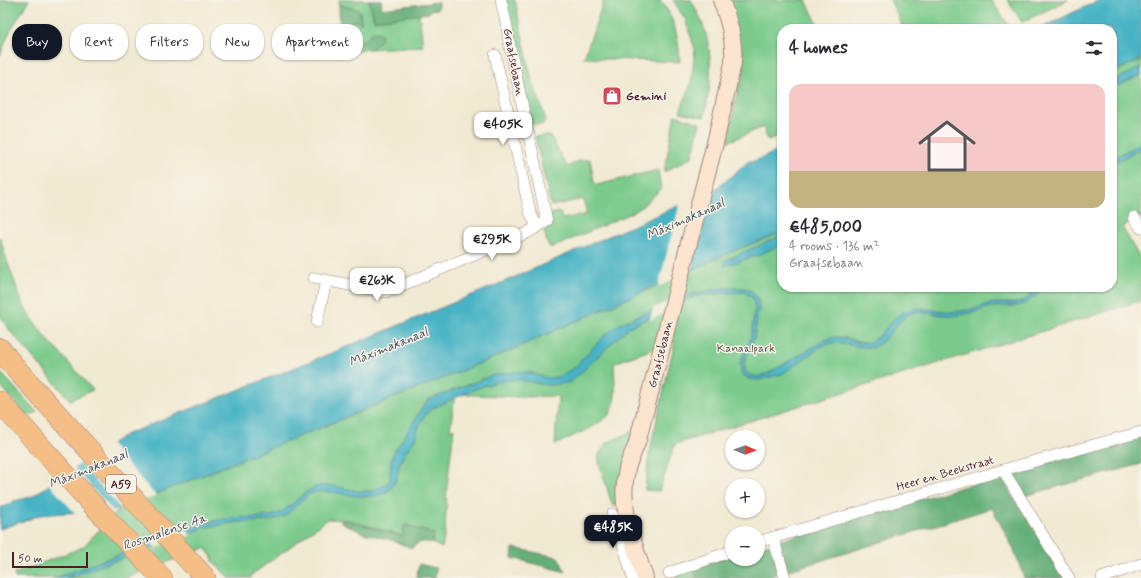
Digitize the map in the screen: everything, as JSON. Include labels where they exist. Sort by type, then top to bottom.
[{"type":"highway","name":"A59","points":[[0,349],[17,370],[199,571]]},
{"type":"highway","name":"A59","points":[[7,410],[161,577]]},
{"type":"main road","name":"Graafsebaan","points":[[712,0],[722,26],[729,78]]},
{"type":"main road","name":"Graafsebaan","points":[[645,578],[629,528],[625,493],[627,467],[637,443],[726,99],[733,63],[733,48],[729,21],[721,0]]},
{"type":"main road","name":"Graafsebaan","points":[[637,443],[637,512],[641,531],[662,575]]},
{"type":"street","name":"Graafsebaan","points":[[495,55],[530,212],[537,227],[547,221],[509,42],[508,27],[501,0]]},
{"type":"street","points":[[1134,217],[1141,228]]},
{"type":"street","points":[[317,322],[320,280],[386,292],[527,234],[537,227]]},
{"type":"street","name":"Heer en Beekstraat","points":[[765,540],[1003,470],[1141,432]]},
{"type":"street","points":[[1003,470],[1070,578]]},
{"type":"street","points":[[612,514],[622,540],[633,578]]},
{"type":"street","points":[[773,537],[785,578]]},
{"type":"street","points":[[662,575],[725,553]]},
{"type":"street","points":[[1102,578],[1141,564]]},
{"type":"green space","points":[[1,0],[29,0],[14,24],[12,24],[12,28],[0,56]]},
{"type":"green space","points":[[339,0],[369,0],[374,20],[419,14],[423,46],[372,49],[380,41],[371,33],[363,40],[363,24],[349,24],[352,21],[361,23],[360,11],[346,7],[339,3]]},
{"type":"green space","points":[[369,0],[381,0],[382,9],[438,2],[438,9],[430,10],[429,13],[374,20]]},
{"type":"green space","points":[[505,0],[515,0],[531,77],[545,117],[543,124],[532,124]]},
{"type":"green space","points":[[604,0],[660,0],[673,21],[679,45],[680,62],[584,58]]},
{"type":"green space","points":[[673,0],[691,0],[699,14],[708,43],[710,72],[704,117],[680,112],[691,84],[695,49],[685,19]]},
{"type":"green space","points":[[727,0],[806,0],[818,24],[777,24],[777,136],[768,141],[763,127],[728,142],[740,77],[740,54]]},
{"type":"green space","points":[[890,0],[991,0],[1008,24],[902,24]]},
{"type":"green space","points":[[1007,0],[1068,0],[1022,22]]},
{"type":"green space","points":[[339,3],[360,11],[361,24],[357,21],[352,21],[349,24],[339,24]]},
{"type":"green space","points":[[372,33],[381,33],[378,44],[372,49],[363,50],[363,40]]},
{"type":"green space","name":"Kanaalpark","points":[[1141,59],[1141,219],[1139,216],[1122,227],[1141,260],[1141,301],[675,444],[659,491],[645,490],[649,454],[675,341],[614,363],[615,394],[611,412],[602,421],[555,445],[558,396],[519,397],[455,394],[450,430],[454,428],[447,485],[445,532],[442,548],[432,543],[434,534],[405,525],[402,536],[347,520],[328,519],[250,576],[252,578],[229,578],[212,560],[213,558],[205,548],[125,578],[15,578],[14,574],[83,547],[119,509],[498,356],[738,249],[777,234],[777,292],[1117,292],[1117,71]]},
{"type":"green space","points":[[675,115],[700,123],[692,157],[664,172]]},
{"type":"green space","points":[[546,135],[551,137],[567,167],[578,161],[590,159],[594,182],[597,185],[658,170],[661,189],[639,209],[554,247],[550,247],[547,243],[544,230],[547,227],[550,214],[560,212],[562,219],[587,214],[583,199],[551,206],[535,137]]},
{"type":"green space","points":[[0,237],[23,305],[42,333],[93,390],[70,400],[11,332],[0,316]]},
{"type":"green space","points":[[0,372],[37,412],[27,416],[0,385]]},
{"type":"green space","points":[[633,432],[620,499],[613,507],[599,463],[599,455],[606,443]]},
{"type":"green space","points":[[1141,435],[1141,464],[1024,496],[1012,475],[1013,473]]},
{"type":"green space","points":[[996,477],[1002,478],[1064,578],[1024,578],[1013,548],[992,508],[787,571],[780,542],[781,540]]},
{"type":"green space","points":[[342,520],[347,520],[402,536],[405,525],[434,534],[432,543],[421,542],[412,548],[388,539],[363,533],[341,522]]},
{"type":"green space","points":[[770,544],[780,573],[766,578],[697,578],[694,568],[725,557],[725,566],[765,566],[765,545]]},
{"type":"green space","points":[[513,548],[558,557],[566,572],[512,558]]},
{"type":"green space","points":[[419,564],[436,568],[435,578],[416,578]]},
{"type":"green space","points":[[694,568],[697,578],[671,578]]},
{"type":"water","points":[[1099,0],[1141,0],[1141,59],[1117,71],[1117,24],[1049,24]]},
{"type":"water","points":[[1141,67],[1141,75],[1118,86],[1117,79]]},
{"type":"water","points":[[1141,143],[1141,148],[1117,161],[1117,156]]},
{"type":"water","name":"Máximakanaal","points":[[777,151],[777,234],[738,249],[498,356],[119,509],[39,515],[21,523],[20,522],[0,529],[0,508],[13,503],[13,501],[31,497],[125,435],[334,352],[494,286],[715,190],[749,161],[755,161]]},
{"type":"water","points":[[777,237],[777,246],[759,255],[725,266],[724,261]]},
{"type":"water","points":[[723,288],[745,288],[755,295],[758,300],[759,307],[754,338],[744,362],[745,371],[750,375],[758,377],[769,373],[823,341],[834,337],[846,338],[860,343],[870,342],[878,337],[893,320],[902,313],[914,308],[953,312],[974,309],[990,303],[1016,303],[1025,300],[1034,292],[1039,292],[1026,303],[1016,306],[990,307],[975,312],[954,316],[914,312],[904,317],[881,343],[872,348],[834,343],[823,345],[782,374],[759,380],[749,379],[741,373],[740,362],[751,337],[755,307],[752,297],[744,292],[696,296],[629,327],[571,382],[546,385],[521,380],[502,381],[492,383],[433,408],[423,419],[414,441],[403,456],[393,486],[383,494],[365,497],[325,492],[311,493],[285,516],[280,518],[268,521],[232,523],[208,527],[67,578],[54,578],[206,523],[221,519],[261,517],[279,513],[309,490],[320,486],[364,491],[381,487],[390,480],[391,460],[395,450],[428,400],[493,375],[512,372],[529,372],[547,378],[559,377],[575,367],[604,336],[623,322],[695,293]]},
{"type":"pier","points":[[711,189],[690,273],[658,287],[680,203]]},
{"type":"pier","points":[[684,295],[681,306],[650,320],[653,308]]},
{"type":"pier","points":[[109,443],[156,496],[122,510],[80,463]]},
{"type":"pier","points":[[73,467],[113,511],[76,514],[48,483]]},
{"type":"pier","points":[[185,528],[191,535],[156,548],[150,541]]},
{"type":"place","name":"Gemini","points":[[612,96]]},
{"type":"water label","name":"Rosmalense Aa","points":[[164,531]]}]
